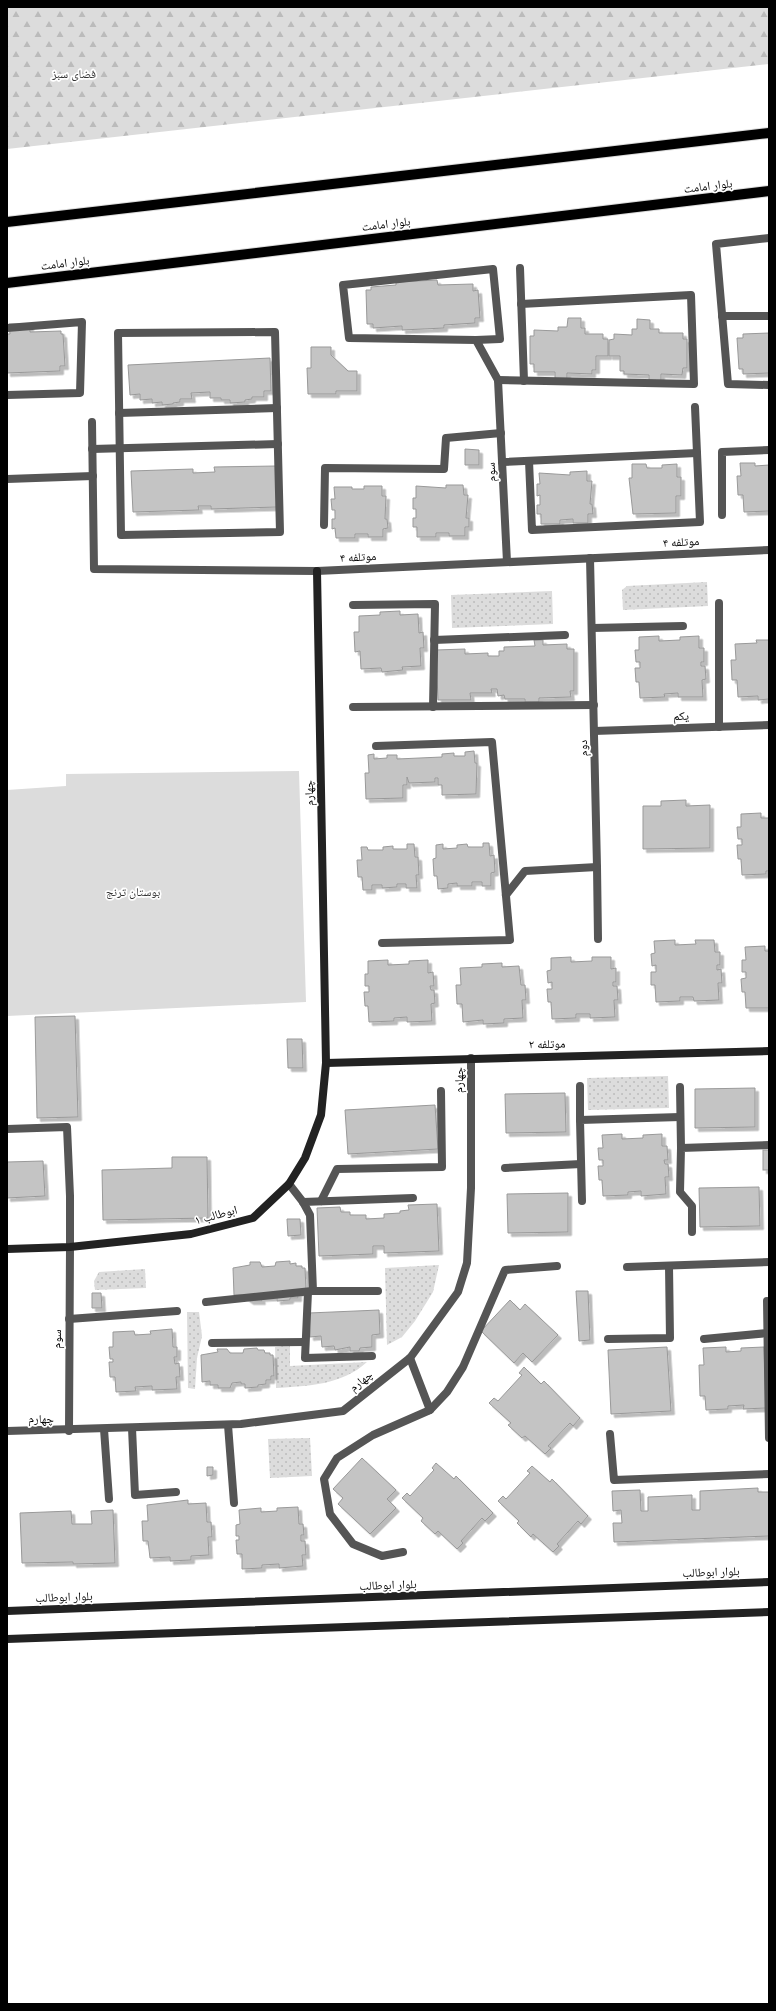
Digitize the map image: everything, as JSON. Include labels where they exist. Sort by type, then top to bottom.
[{"type":"main road","points":[[7,222],[769,133]]},
{"type":"main road","name":"بلوار امامت","points":[[7,283],[769,191]]},
{"type":"main road","name":"چهارم","points":[[317,571],[326,1063]]},
{"type":"main road","name":"موتلفه ۲","points":[[326,1063],[769,1051]]},
{"type":"main road","name":"ابوطالب ۱","points":[[7,1249],[70,1247],[191,1234],[253,1218],[288,1184],[305,1158],[321,1115],[326,1063]]},
{"type":"main road","name":"بلوار ابوطالب","points":[[7,1611],[769,1582]]},
{"type":"main road","points":[[7,1639],[769,1612]]},
{"type":"street","points":[[769,238],[716,244],[728,384],[769,385]]},
{"type":"street","points":[[520,268],[524,381]]},
{"type":"street","points":[[493,269],[500,339],[476,340],[349,338],[342,285],[493,269]]},
{"type":"street","points":[[476,340],[498,380],[694,384],[691,295],[521,304]]},
{"type":"street","points":[[722,316],[769,316]]},
{"type":"street","points":[[7,328],[82,322],[80,392],[7,395]]},
{"type":"street","points":[[275,332],[277,408],[280,532],[121,535],[118,333],[275,332]]},
{"type":"street","name":"سوم","points":[[498,380],[507,562]]},
{"type":"street","points":[[528,461],[532,530],[700,522],[695,407]]},
{"type":"street","points":[[119,413],[277,408]]},
{"type":"street","name":"موتلفه ۴","points":[[92,422],[94,569],[317,571],[769,550]]},
{"type":"street","points":[[324,525],[325,468],[444,469],[446,438],[501,433]]},
{"type":"street","points":[[92,449],[278,444]]},
{"type":"street","points":[[722,515],[722,452],[769,450]]},
{"type":"street","points":[[502,462],[697,453]]},
{"type":"street","points":[[7,479],[93,476]]},
{"type":"street","name":"دوم","points":[[590,558],[598,939]]},
{"type":"street","points":[[719,603],[719,727]]},
{"type":"street","points":[[353,605],[435,604],[432,707]]},
{"type":"street","points":[[592,628],[683,626]]},
{"type":"street","points":[[434,640],[565,635]]},
{"type":"street","points":[[353,707],[594,705]]},
{"type":"street","name":"یکم","points":[[594,731],[769,725]]},
{"type":"street","points":[[376,746],[492,742],[510,940],[382,943]]},
{"type":"street","points":[[506,895],[526,871],[597,867]]},
{"type":"street","name":"چهارم","points":[[7,1431],[69,1431],[228,1425],[343,1411],[410,1358],[458,1292],[467,1263],[471,1188],[471,1058]]},
{"type":"street","points":[[580,1086],[582,1201]]},
{"type":"street","points":[[680,1087],[680,1192],[692,1206],[692,1232]]},
{"type":"street","points":[[321,1201],[337,1169],[442,1167],[440,1091]]},
{"type":"street","points":[[580,1120],[680,1117]]},
{"type":"street","name":"سوم","points":[[7,1129],[67,1127],[70,1196],[69,1431]]},
{"type":"street","points":[[681,1148],[769,1145]]},
{"type":"street","points":[[505,1168],[581,1164]]},
{"type":"street","points":[[288,1184],[304,1202],[310,1216],[310,1291],[305,1358],[372,1356]]},
{"type":"street","points":[[304,1202],[413,1198]]},
{"type":"street","points":[[627,1267],[769,1262]]},
{"type":"street","points":[[403,1552],[382,1556],[353,1544],[330,1514],[324,1479],[337,1458],[373,1435],[430,1410],[447,1392],[463,1367],[505,1270],[557,1266]]},
{"type":"street","points":[[608,1339],[670,1338],[669,1266]]},
{"type":"street","points":[[206,1302],[310,1291],[378,1291]]},
{"type":"street","points":[[767,1301],[769,1438]]},
{"type":"street","points":[[69,1319],[177,1310]]},
{"type":"street","points":[[704,1339],[768,1333]]},
{"type":"street","points":[[212,1343],[305,1342]]},
{"type":"street","points":[[410,1358],[430,1410]]},
{"type":"street","points":[[228,1425],[234,1503]]},
{"type":"street","points":[[132,1428],[135,1495],[176,1492]]},
{"type":"street","points":[[104,1429],[109,1499]]},
{"type":"street","points":[[610,1434],[614,1480],[769,1474]]},
{"type":"green space","name":"فضای سبز","points":[[7,7],[769,7],[769,64],[7,149]]},
{"type":"green space","points":[[707,582],[708,606],[623,610],[622,590],[627,586]]},
{"type":"green space","points":[[552,591],[553,624],[452,628],[451,595]]},
{"type":"green space","name":"بوستان ترنج","points":[[299,771],[306,1002],[7,1016],[7,790],[66,786],[66,774]]},
{"type":"green space","points":[[668,1076],[669,1108],[588,1110],[587,1078]]},
{"type":"green space","points":[[439,1265],[433,1292],[415,1321],[402,1337],[387,1345],[385,1268]]},
{"type":"green space","points":[[145,1269],[146,1288],[95,1290],[94,1281],[99,1272]]},
{"type":"green space","points":[[187,1312],[199,1312],[202,1336],[197,1358],[195,1389],[188,1388]]},
{"type":"green space","points":[[290,1345],[290,1366],[367,1362],[357,1370],[336,1380],[312,1385],[276,1388],[275,1347]]},
{"type":"green space","points":[[310,1438],[312,1476],[270,1478],[268,1439]]},
{"type":"building","points":[[437,280],[438,285],[473,284],[473,291],[478,290],[480,318],[475,318],[475,323],[444,325],[444,328],[402,330],[402,326],[373,328],[373,324],[367,324],[366,290],[371,290],[371,287],[396,285],[396,282]]},
{"type":"building","points":[[568,318],[581,318],[581,328],[585,328],[585,334],[603,334],[603,339],[608,339],[608,356],[596,356],[596,370],[592,370],[592,374],[567,373],[567,379],[555,379],[555,372],[534,372],[534,364],[530,364],[530,336],[534,336],[534,330],[558,331],[558,327],[567,327]]},
{"type":"building","points":[[637,319],[650,320],[650,329],[659,329],[659,333],[683,333],[683,339],[687,339],[687,368],[683,368],[682,375],[661,374],[661,381],[649,381],[649,375],[624,374],[624,371],[620,371],[620,356],[609,356],[609,340],[614,339],[614,334],[632,335],[632,329],[637,329]]},
{"type":"building","points":[[9,324],[30,324],[30,332],[61,331],[61,334],[63,334],[65,366],[60,366],[60,371],[7,373],[7,334],[10,334]]},
{"type":"building","points":[[769,333],[769,373],[743,374],[743,369],[739,369],[737,338],[743,338],[743,334]]},
{"type":"building","points":[[311,347],[331,347],[331,355],[348,371],[357,371],[357,391],[336,391],[336,394],[308,394],[307,368],[311,368]]},
{"type":"building","points":[[270,358],[271,391],[264,391],[264,397],[252,397],[252,399],[245,400],[245,402],[230,403],[230,400],[210,398],[210,392],[191,393],[192,399],[180,399],[180,402],[162,405],[162,402],[152,403],[152,399],[140,400],[140,394],[130,395],[128,365]]},
{"type":"building","points":[[465,449],[479,450],[479,465],[465,465]]},
{"type":"building","points":[[740,463],[755,463],[755,466],[769,465],[769,511],[744,512],[743,495],[738,495],[737,476],[741,476]]},
{"type":"building","points":[[632,464],[646,464],[647,468],[662,468],[662,465],[677,464],[677,477],[681,477],[681,496],[676,496],[676,513],[633,514],[629,478],[632,478]]},
{"type":"building","points":[[276,466],[277,507],[211,509],[211,506],[198,506],[199,510],[133,512],[131,471],[193,469],[193,473],[215,472],[214,467]]},
{"type":"building","points":[[587,471],[587,481],[592,481],[590,504],[592,504],[593,514],[588,514],[588,523],[573,523],[573,519],[560,520],[560,524],[541,524],[541,514],[537,514],[537,505],[540,505],[540,495],[537,496],[537,484],[540,484],[539,473],[570,475],[570,472]]},
{"type":"building","points":[[446,485],[463,485],[464,495],[468,495],[466,518],[469,518],[469,527],[465,527],[465,536],[449,536],[449,533],[436,533],[436,537],[417,537],[417,527],[413,527],[413,518],[416,518],[416,509],[413,509],[413,498],[416,498],[416,486],[446,488]]},
{"type":"building","points":[[364,486],[382,486],[382,496],[386,496],[385,519],[387,519],[388,528],[383,529],[383,537],[368,537],[368,534],[355,534],[355,538],[336,538],[335,528],[332,529],[332,519],[335,519],[335,510],[332,510],[331,499],[335,499],[334,487],[364,489]]},
{"type":"building","points":[[400,611],[400,615],[418,614],[419,633],[423,632],[424,648],[420,648],[421,666],[402,667],[403,670],[382,672],[381,668],[361,669],[360,651],[355,652],[354,632],[359,632],[359,616],[380,615],[380,612]]},
{"type":"building","points":[[659,636],[659,641],[680,640],[680,637],[699,636],[699,648],[704,648],[704,662],[701,662],[701,666],[705,666],[706,679],[702,680],[703,697],[678,697],[678,693],[664,694],[665,697],[640,698],[639,682],[636,682],[635,668],[640,668],[640,662],[636,662],[635,650],[639,650],[639,637]]},
{"type":"building","points":[[534,640],[543,640],[543,645],[567,644],[567,649],[574,649],[574,691],[570,691],[571,697],[539,698],[539,702],[525,702],[525,699],[505,699],[504,695],[498,696],[497,689],[491,689],[492,693],[470,693],[471,700],[438,700],[436,650],[465,649],[465,654],[488,653],[488,656],[499,656],[499,651],[504,651],[504,647],[535,646]]},
{"type":"building","points":[[756,640],[769,640],[769,699],[758,700],[758,696],[738,697],[737,680],[732,680],[731,660],[736,660],[735,644],[757,643]]},
{"type":"building","points":[[474,751],[475,763],[477,763],[476,794],[442,795],[442,785],[438,785],[438,778],[435,778],[435,782],[409,783],[407,777],[407,785],[403,785],[403,798],[366,799],[365,773],[369,773],[368,755],[374,754],[374,759],[387,758],[387,755],[397,755],[397,759],[442,757],[442,754],[454,753],[454,756],[465,756],[465,752]]},
{"type":"building","points":[[686,800],[686,806],[710,805],[710,848],[643,849],[643,806],[661,806],[661,801]]},
{"type":"building","points":[[761,813],[761,818],[769,818],[769,871],[766,871],[766,874],[742,875],[741,859],[738,859],[737,845],[742,845],[742,839],[738,839],[737,827],[741,827],[741,814]]},
{"type":"building","points":[[483,843],[489,843],[490,856],[494,855],[495,872],[491,873],[491,886],[482,886],[482,882],[472,882],[472,886],[457,886],[457,883],[448,884],[448,888],[438,889],[437,876],[434,876],[433,859],[436,858],[436,845],[443,844],[443,849],[457,848],[457,845],[467,844],[468,847],[483,847]]},
{"type":"building","points":[[407,844],[414,844],[415,857],[418,857],[419,875],[416,875],[417,888],[406,888],[406,884],[397,884],[397,887],[382,888],[382,885],[372,885],[372,890],[363,890],[362,877],[358,877],[357,860],[362,860],[361,847],[367,847],[368,850],[383,850],[383,847],[393,846],[393,849],[407,849]]},
{"type":"building","points":[[675,940],[675,945],[696,944],[695,940],[714,940],[715,952],[720,952],[720,965],[717,965],[717,970],[721,969],[722,983],[718,983],[719,1000],[694,1001],[693,997],[680,997],[680,1001],[656,1002],[655,985],[651,985],[651,972],[656,972],[656,965],[652,966],[651,954],[655,953],[654,941]]},
{"type":"building","points":[[765,946],[765,951],[769,951],[769,1008],[746,1008],[745,992],[742,992],[741,979],[746,978],[746,972],[742,972],[742,960],[746,960],[745,947]]},
{"type":"building","points":[[571,957],[571,962],[592,961],[592,957],[611,957],[611,969],[616,968],[616,982],[613,982],[613,986],[617,986],[618,1000],[614,1000],[615,1017],[590,1018],[590,1014],[576,1014],[576,1018],[552,1019],[551,1002],[548,1002],[547,989],[552,989],[552,982],[548,983],[547,971],[551,970],[551,958]]},
{"type":"building","points":[[388,960],[388,965],[409,964],[409,961],[428,960],[428,973],[433,972],[434,986],[430,986],[431,990],[434,990],[435,1003],[431,1004],[432,1021],[407,1022],[407,1017],[394,1018],[394,1021],[369,1022],[368,1006],[365,1006],[364,992],[369,992],[369,986],[365,986],[365,974],[368,974],[368,961]]},
{"type":"building","points":[[502,963],[502,967],[519,966],[521,985],[525,985],[526,1000],[522,1000],[523,1018],[504,1019],[504,1023],[483,1024],[483,1020],[463,1022],[462,1004],[457,1004],[456,985],[461,985],[460,968],[482,967],[482,964]]},
{"type":"building","points":[[75,1016],[78,1117],[37,1118],[35,1017]]},
{"type":"building","points":[[287,1039],[302,1039],[303,1068],[288,1068]]},
{"type":"building","points":[[755,1088],[755,1127],[695,1128],[695,1089]]},
{"type":"building","points":[[565,1093],[566,1132],[506,1133],[505,1094]]},
{"type":"building","points":[[435,1105],[438,1149],[348,1154],[345,1110]]},
{"type":"building","points":[[622,1134],[622,1139],[643,1138],[643,1135],[662,1134],[662,1146],[667,1146],[668,1160],[664,1160],[665,1164],[668,1164],[669,1177],[665,1177],[666,1194],[641,1196],[641,1191],[628,1192],[628,1195],[603,1196],[602,1180],[599,1180],[598,1166],[603,1166],[603,1160],[599,1160],[598,1148],[603,1148],[602,1135]]},
{"type":"building","points":[[763,1150],[769,1150],[769,1170],[763,1170]]},
{"type":"building","points":[[172,1157],[207,1157],[208,1218],[103,1220],[102,1170],[172,1168]]},
{"type":"building","points":[[43,1161],[45,1196],[7,1198],[7,1162]]},
{"type":"building","points":[[759,1187],[760,1226],[700,1227],[699,1188]]},
{"type":"building","points":[[568,1193],[568,1232],[508,1233],[507,1194]]},
{"type":"building","points":[[437,1204],[439,1251],[384,1253],[384,1246],[373,1246],[373,1254],[319,1256],[317,1208],[340,1207],[341,1212],[350,1212],[350,1215],[366,1215],[366,1219],[384,1218],[384,1214],[400,1213],[400,1211],[409,1210],[408,1205]]},
{"type":"building","points":[[287,1219],[300,1219],[301,1235],[288,1236]]},
{"type":"building","points":[[290,1261],[290,1264],[296,1263],[296,1266],[302,1266],[302,1268],[305,1268],[306,1289],[298,1293],[298,1298],[277,1301],[277,1297],[261,1298],[262,1301],[250,1301],[242,1295],[234,1295],[233,1268],[250,1265],[250,1262],[260,1262],[262,1267],[275,1266],[276,1262]]},
{"type":"building","points":[[576,1291],[588,1291],[590,1340],[579,1341]]},
{"type":"building","points":[[92,1293],[101,1293],[102,1308],[92,1308]]},
{"type":"building","points":[[510,1300],[520,1310],[525,1304],[558,1335],[532,1362],[523,1353],[514,1363],[481,1331]]},
{"type":"building","points":[[379,1310],[380,1334],[372,1335],[372,1347],[360,1348],[359,1351],[350,1351],[350,1347],[335,1350],[334,1346],[322,1347],[321,1336],[310,1337],[309,1313]]},
{"type":"building","points":[[172,1329],[173,1347],[177,1347],[177,1357],[174,1357],[175,1364],[179,1363],[180,1377],[176,1377],[177,1389],[152,1390],[152,1386],[135,1387],[136,1391],[116,1392],[115,1377],[110,1377],[109,1362],[113,1362],[113,1359],[110,1359],[109,1347],[113,1347],[113,1332],[134,1331],[135,1335],[151,1334],[150,1331]]},
{"type":"building","points":[[667,1347],[671,1411],[611,1414],[608,1350]]},
{"type":"building","points":[[726,1347],[726,1352],[741,1351],[741,1348],[764,1347],[766,1408],[743,1409],[744,1405],[728,1406],[728,1409],[706,1410],[705,1396],[700,1396],[699,1365],[704,1365],[703,1348]]},
{"type":"building","points":[[257,1348],[258,1350],[264,1350],[265,1353],[270,1353],[270,1355],[273,1355],[274,1376],[271,1376],[271,1380],[266,1380],[266,1384],[258,1385],[258,1387],[245,1388],[245,1384],[241,1384],[241,1382],[232,1383],[230,1388],[218,1388],[218,1385],[210,1385],[210,1381],[202,1382],[201,1355],[218,1352],[217,1349],[227,1349],[230,1353],[243,1353],[244,1349]]},
{"type":"building","points":[[524,1367],[541,1384],[544,1381],[580,1418],[573,1426],[570,1423],[548,1446],[551,1448],[545,1454],[525,1436],[522,1438],[508,1425],[511,1423],[489,1403],[494,1398],[498,1401],[522,1375],[519,1373]]},
{"type":"building","points":[[362,1458],[396,1490],[387,1499],[396,1508],[370,1534],[338,1504],[343,1498],[333,1489]]},
{"type":"building","points":[[436,1463],[454,1479],[456,1476],[493,1513],[485,1521],[482,1518],[461,1541],[463,1543],[457,1549],[438,1531],[435,1534],[421,1521],[423,1518],[402,1498],[407,1493],[410,1496],[434,1470],[432,1468]]},
{"type":"building","points":[[532,1466],[550,1482],[552,1479],[588,1516],[581,1524],[578,1521],[557,1544],[559,1546],[553,1552],[533,1534],[531,1537],[517,1523],[519,1521],[498,1501],[503,1496],[506,1499],[530,1473],[527,1471]]},
{"type":"building","points":[[207,1467],[213,1467],[213,1475],[207,1476]]},
{"type":"building","points":[[758,1488],[758,1492],[769,1492],[769,1536],[614,1542],[613,1523],[622,1523],[621,1510],[613,1511],[612,1491],[640,1490],[641,1511],[648,1511],[648,1497],[692,1495],[692,1510],[700,1510],[700,1491]]},
{"type":"building","points":[[188,1500],[188,1504],[206,1503],[207,1522],[211,1522],[212,1537],[208,1537],[209,1555],[191,1556],[191,1560],[170,1561],[170,1557],[150,1558],[148,1541],[143,1541],[142,1521],[148,1521],[147,1505]]},
{"type":"building","points":[[298,1507],[299,1524],[303,1524],[304,1535],[301,1535],[301,1541],[305,1541],[306,1555],[302,1555],[303,1566],[279,1568],[279,1564],[262,1565],[262,1568],[242,1569],[242,1554],[237,1554],[236,1540],[239,1540],[239,1536],[236,1536],[236,1525],[240,1524],[239,1510],[261,1508],[261,1512],[277,1511],[277,1508]]},
{"type":"building","points":[[113,1510],[115,1563],[22,1563],[20,1513],[71,1511],[72,1524],[92,1524],[91,1511]]}]
